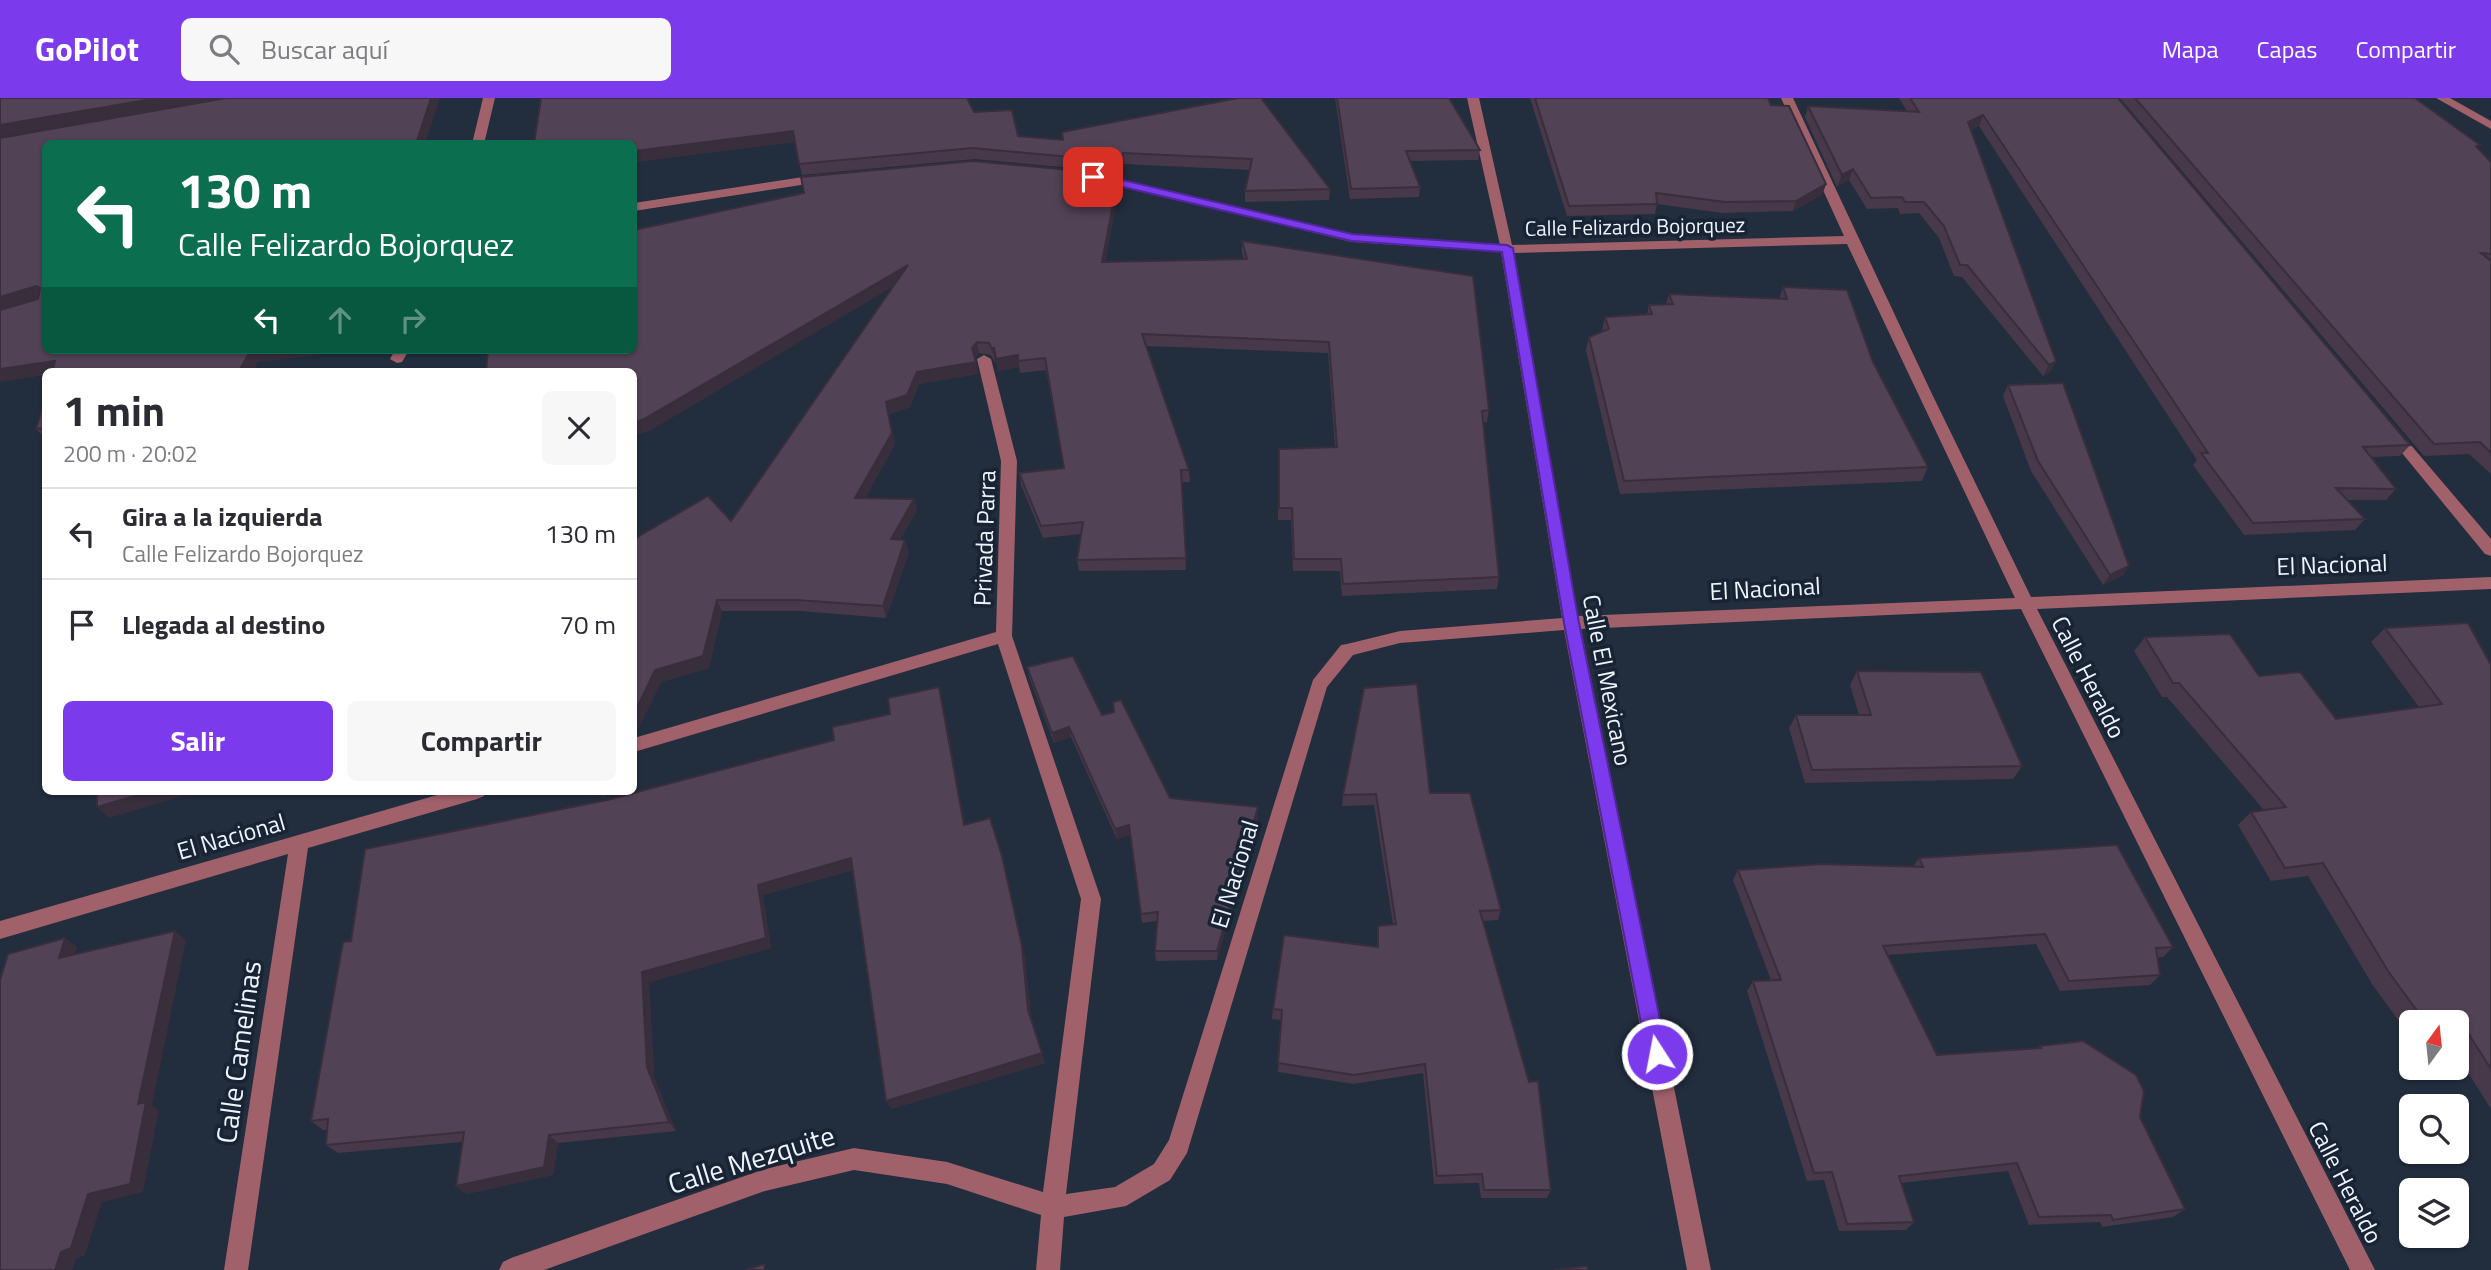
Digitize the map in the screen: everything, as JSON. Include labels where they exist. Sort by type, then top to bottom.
[{"type":"street","points":[[479,140],[489,98]]},
{"type":"street","name":"Calle El Mexicano","points":[[1473,98],[1507,248],[1571,623],[1699,1270]]},
{"type":"street","name":"Calle Heraldo","points":[[1787,98],[1850,240],[2024,603],[2363,1270]]},
{"type":"street","points":[[2442,98],[2491,126]]},
{"type":"street","name":"Calle Felizardo Bojorquez","points":[[1080,175],[1352,237],[1507,248],[1850,240]]},
{"type":"street","points":[[637,207],[832,178]]},
{"type":"street","name":"Privada Parra","points":[[984,359],[1009,461],[1004,636]]},
{"type":"street","points":[[2385,424],[2491,550]]},
{"type":"street","name":"El Nacional","points":[[1053,1207],[1118,1198],[1162,1172],[1179,1145],[1319,685],[1347,650],[1400,637],[1571,623],[2491,583]]},
{"type":"street","points":[[637,744],[1004,636],[1091,899],[1053,1207],[1048,1270]]},
{"type":"street","name":"El Nacional","points":[[0,930],[464,795]]},
{"type":"street","name":"Calle Camelinas","points":[[236,1270],[299,844]]},
{"type":"street","name":"Calle Mezquite","points":[[511,1270],[765,1180],[854,1159],[947,1173],[1053,1207]]},
{"type":"building","points":[[0,98],[158,98],[0,125]]},
{"type":"building","points":[[226,98],[431,98],[417,140],[42,140],[42,354],[249,354],[241,368],[53,368],[55,361],[0,369],[0,310],[38,299],[40,288],[36,286],[0,297],[0,138]]},
{"type":"building","points":[[541,98],[967,98],[974,112],[1012,110],[1018,136],[1063,140],[1062,132],[1238,98],[1261,98],[1330,189],[1245,191],[1252,159],[1123,153],[1121,166],[1092,159],[973,148],[799,164],[793,131],[637,151],[637,140],[535,140]]},
{"type":"building","points":[[1337,98],[1449,98],[1480,150],[1406,151],[1420,187],[1351,189]]},
{"type":"building","points":[[1535,98],[1768,98],[1771,105],[1789,106],[1826,184],[1796,201],[1725,202],[1656,193],[1657,204],[1569,206]]},
{"type":"building","points":[[1910,98],[2118,98],[2410,445],[2363,447],[2396,489],[2336,488],[2365,519],[2253,523],[2201,453],[2208,453],[1983,115],[1968,122],[2056,361],[2049,365],[1967,265],[1960,265],[1944,226],[1924,202],[1905,202],[1902,197],[1871,198],[1853,169],[1842,175],[1808,106],[1919,112]]},
{"type":"building","points":[[2135,98],[2415,98],[2480,145],[2476,146],[2491,162],[2491,254],[2481,253],[2491,261],[2491,453],[2480,442],[2434,444]]},
{"type":"building","points":[[973,161],[1092,172],[1118,179],[1102,262],[1247,259],[1242,241],[1473,276],[1489,410],[1482,411],[1499,577],[1343,584],[1341,559],[1294,559],[1292,508],[1279,508],[1279,449],[1337,447],[1329,342],[1142,334],[1189,470],[1181,470],[1186,558],[1077,560],[1083,522],[1041,526],[1019,473],[1064,468],[1045,358],[1018,361],[1018,355],[996,359],[994,347],[993,351],[989,343],[977,342],[972,348],[976,362],[917,372],[907,395],[886,402],[892,433],[855,498],[914,499],[891,539],[905,540],[883,606],[796,600],[717,600],[703,656],[655,670],[637,708],[637,537],[708,496],[731,521],[908,265],[637,422],[637,368],[486,368],[488,354],[637,354],[637,229],[804,193],[801,177]]},
{"type":"building","points":[[1783,287],[1847,290],[1873,362],[1928,467],[1624,481],[1589,337],[1609,329],[1605,317],[1652,314],[1649,305],[1673,304],[1669,294],[1787,299]]},
{"type":"building","points":[[2063,383],[2129,566],[2110,575],[2038,461],[2008,385]]},
{"type":"building","points":[[42,409],[42,428],[36,429]]},
{"type":"building","points":[[2468,623],[2491,665],[2491,1069],[2469,1035],[2469,1010],[2417,1010],[2388,971],[2323,863],[2285,868],[2251,812],[2286,807],[2179,683],[2173,683],[2145,637],[2230,634],[2259,676],[2300,672],[2336,719],[2442,704],[2385,628]]},
{"type":"building","points":[[1073,656],[1102,715],[1114,712],[1113,702],[1121,700],[1170,798],[1258,807],[1217,951],[1155,951],[1158,912],[1141,914],[1129,825],[1115,829],[1069,727],[1052,733],[1027,667]]},
{"type":"building","points":[[1857,671],[1981,672],[2022,766],[1812,770],[1796,715],[1871,715]]},
{"type":"building","points":[[1417,684],[1430,793],[1470,793],[1501,910],[1480,911],[1529,1082],[1538,1081],[1551,1190],[1484,1190],[1482,1174],[1437,1176],[1425,1064],[1354,1075],[1278,1063],[1282,1010],[1273,1009],[1284,935],[1378,947],[1378,926],[1396,924],[1376,794],[1343,795],[1364,688]]},
{"type":"building","points":[[939,687],[964,825],[990,818],[1002,856],[1022,946],[1028,1010],[1042,1053],[886,1101],[851,858],[758,885],[766,938],[642,972],[647,1067],[669,1122],[549,1135],[544,1167],[456,1186],[464,1132],[326,1145],[328,1119],[311,1121],[343,942],[351,941],[365,849],[626,795],[637,795],[637,792],[834,740],[832,727],[890,714],[888,698]]},
{"type":"building","points":[[97,795],[138,795],[97,807]]},
{"type":"building","points":[[2117,845],[2173,947],[2156,948],[2160,975],[2069,981],[2045,934],[1883,946],[1937,1055],[2041,1048],[2040,1046],[2083,1041],[2136,1075],[2144,1091],[2140,1117],[2185,1209],[2113,1220],[2111,1215],[2039,1217],[2017,1163],[1899,1176],[1914,1222],[1847,1224],[1832,1172],[1814,1173],[1753,981],[1781,980],[1738,870],[1822,864],[1923,867],[1919,858]]},
{"type":"building","points":[[175,931],[138,1104],[146,1102],[130,1184],[88,1194],[71,1248],[61,1252],[55,1270],[0,1270],[0,980],[8,954],[65,938],[59,958]]},
{"type":"building","points":[[764,1264],[765,1270],[746,1270]]},
{"type":"building","points":[[1587,1266],[1588,1270],[1553,1270]]},
{"type":"route","points":[[1093,177],[1352,237],[1507,248],[1571,623],[1657,1054]]}]
